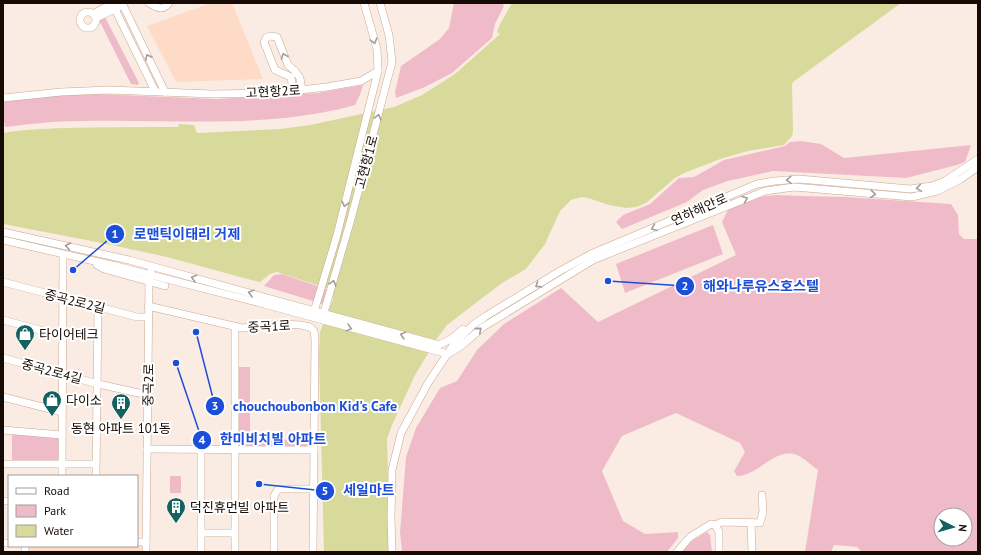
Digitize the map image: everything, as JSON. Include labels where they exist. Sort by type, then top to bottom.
[{"type":"street","points":[[94,16],[113,5],[124,3],[165,92]]},
{"type":"street","points":[[149,3],[161,9],[166,7],[169,3]]},
{"type":"street","name":"고현항1로","points":[[314,314],[337,235],[378,71],[377,49],[364,3]]},
{"type":"street","name":"고현항1로","points":[[323,317],[351,219],[392,62],[389,36],[380,3]]},
{"type":"street","points":[[113,5],[155,92]]},
{"type":"street","points":[[293,90],[291,76],[275,70],[264,42],[266,38],[270,36],[277,37],[288,65],[300,78],[302,90]]},
{"type":"street","name":"고현항2로","points":[[3,98],[61,92],[110,90],[213,94],[302,90],[327,88],[361,81],[378,71]]},
{"type":"street","name":"연하해안로","points":[[392,552],[392,470],[401,433],[428,383],[454,344],[473,325],[591,254],[757,184],[799,179],[910,189],[932,186],[945,181],[978,160]]},
{"type":"street","name":"연하해안로","points":[[448,354],[461,346],[483,327],[593,260],[765,191],[794,187],[912,197],[937,191],[978,167]]},
{"type":"street","points":[[3,232],[152,266],[264,304],[314,314],[448,354]]},
{"type":"street","points":[[3,240],[88,260],[149,279],[165,286]]},
{"type":"street","points":[[62,475],[63,254]]},
{"type":"street","name":"중곡2로","points":[[146,552],[148,306],[149,279],[152,266]]},
{"type":"street","points":[[149,279],[231,292]]},
{"type":"street","name":"중곡2로2길","points":[[3,282],[137,317],[148,317]]},
{"type":"street","name":"중곡1로","points":[[148,306],[242,328],[293,324],[310,327],[314,332],[313,552]]},
{"type":"street","points":[[96,475],[98,307]]},
{"type":"street","points":[[323,317],[441,345],[460,331],[473,325]]},
{"type":"street","points":[[3,320],[62,336]]},
{"type":"street","points":[[234,326],[235,552]]},
{"type":"street","name":"중곡2로4길","points":[[3,358],[98,384],[148,395]]},
{"type":"street","points":[[3,397],[62,412]]},
{"type":"street","points":[[3,430],[62,435]]},
{"type":"street","points":[[147,449],[314,450]]},
{"type":"street","points":[[201,449],[201,552]]},
{"type":"street","points":[[3,464],[96,464]]},
{"type":"street","points":[[274,552],[274,496],[276,492],[278,489],[313,489]]},
{"type":"street","points":[[677,552],[690,537],[711,524],[715,525],[722,522],[760,523],[763,512],[762,495]]},
{"type":"street","points":[[750,522],[752,552]]},
{"type":"street","points":[[715,525],[719,532],[719,552]]},
{"type":"street","points":[[201,533],[234,533]]},
{"type":"street","points":[[138,542],[146,542]]},
{"type":"shaded area","points":[[211,3],[232,3],[263,79],[176,82],[147,26]]},
{"type":"shaded area","points":[[138,542],[146,542],[146,552],[25,552],[25,547],[138,547]]},
{"type":"green space","points":[[454,3],[502,3],[504,6],[495,24],[492,38],[452,73],[425,87],[396,98],[395,92],[401,66],[440,39],[449,28]]},
{"type":"green space","points":[[105,17],[139,83],[138,85],[131,84],[99,20]]},
{"type":"green space","points":[[363,85],[355,105],[320,113],[260,120],[200,122],[71,121],[5,127],[3,115],[3,101],[55,95],[96,94],[216,99],[318,93]]},
{"type":"green space","points":[[801,141],[821,144],[844,158],[971,145],[965,162],[906,178],[773,171],[728,181],[703,190],[687,202],[622,229],[616,222],[623,215],[650,204],[679,178],[694,177],[724,160],[785,146],[790,142]]},
{"type":"green space","points":[[777,195],[846,197],[951,204],[958,215],[959,234],[964,239],[978,239],[978,552],[862,552],[857,547],[834,545],[831,552],[805,552],[818,470],[800,456],[789,454],[774,458],[745,475],[737,476],[734,471],[745,452],[740,443],[676,413],[622,436],[602,471],[623,521],[645,534],[678,532],[678,538],[667,552],[402,552],[400,533],[406,457],[416,428],[440,388],[457,381],[477,350],[504,324],[561,288],[598,322],[736,255],[722,222],[728,210],[758,197]]},
{"type":"green space","points":[[713,225],[723,254],[625,293],[616,264]]},
{"type":"green space","points":[[282,274],[329,290],[332,299],[329,306],[264,286],[274,275]]},
{"type":"green space","points":[[234,367],[250,367],[250,440],[314,440],[314,450],[234,449]]},
{"type":"green space","points":[[12,431],[62,435],[62,464],[12,464]]},
{"type":"green space","points":[[170,476],[181,476],[181,493],[170,493]]},
{"type":"green space","points":[[707,532],[710,535],[712,552],[682,552],[690,542]]},
{"type":"water","points":[[512,3],[901,3],[793,82],[793,131],[792,136],[784,145],[748,151],[723,158],[684,173],[675,178],[646,203],[636,207],[626,208],[609,205],[582,197],[571,200],[560,211],[545,244],[526,269],[502,283],[447,325],[415,375],[387,439],[390,552],[324,552],[319,354],[320,332],[333,299],[329,289],[277,272],[270,274],[260,282],[167,257],[3,224],[3,133],[64,128],[178,127],[179,124],[194,125],[197,133],[280,129],[310,125],[394,107],[422,95],[455,74],[500,34],[497,32],[500,24]]},
{"type":"place","name":"로맨틱이태리 거제","points":[[73,270]]},
{"type":"place","name":"해와나루유스호스텔","points":[[608,281]]},
{"type":"place","name":"chouchoubonbon Kid's Cafe","points":[[196,332]]},
{"type":"place","name":"타이어테크","points":[[25,351]]},
{"type":"place","name":"한미비치빌 아파트","points":[[176,363]]},
{"type":"place","name":"다이소","points":[[52,417]]},
{"type":"place","name":"동현 아파트 101동","points":[[121,420]]},
{"type":"place","name":"세일마트","points":[[259,484]]},
{"type":"place","name":"덕진휴먼빌 아파트","points":[[176,524]]}]
